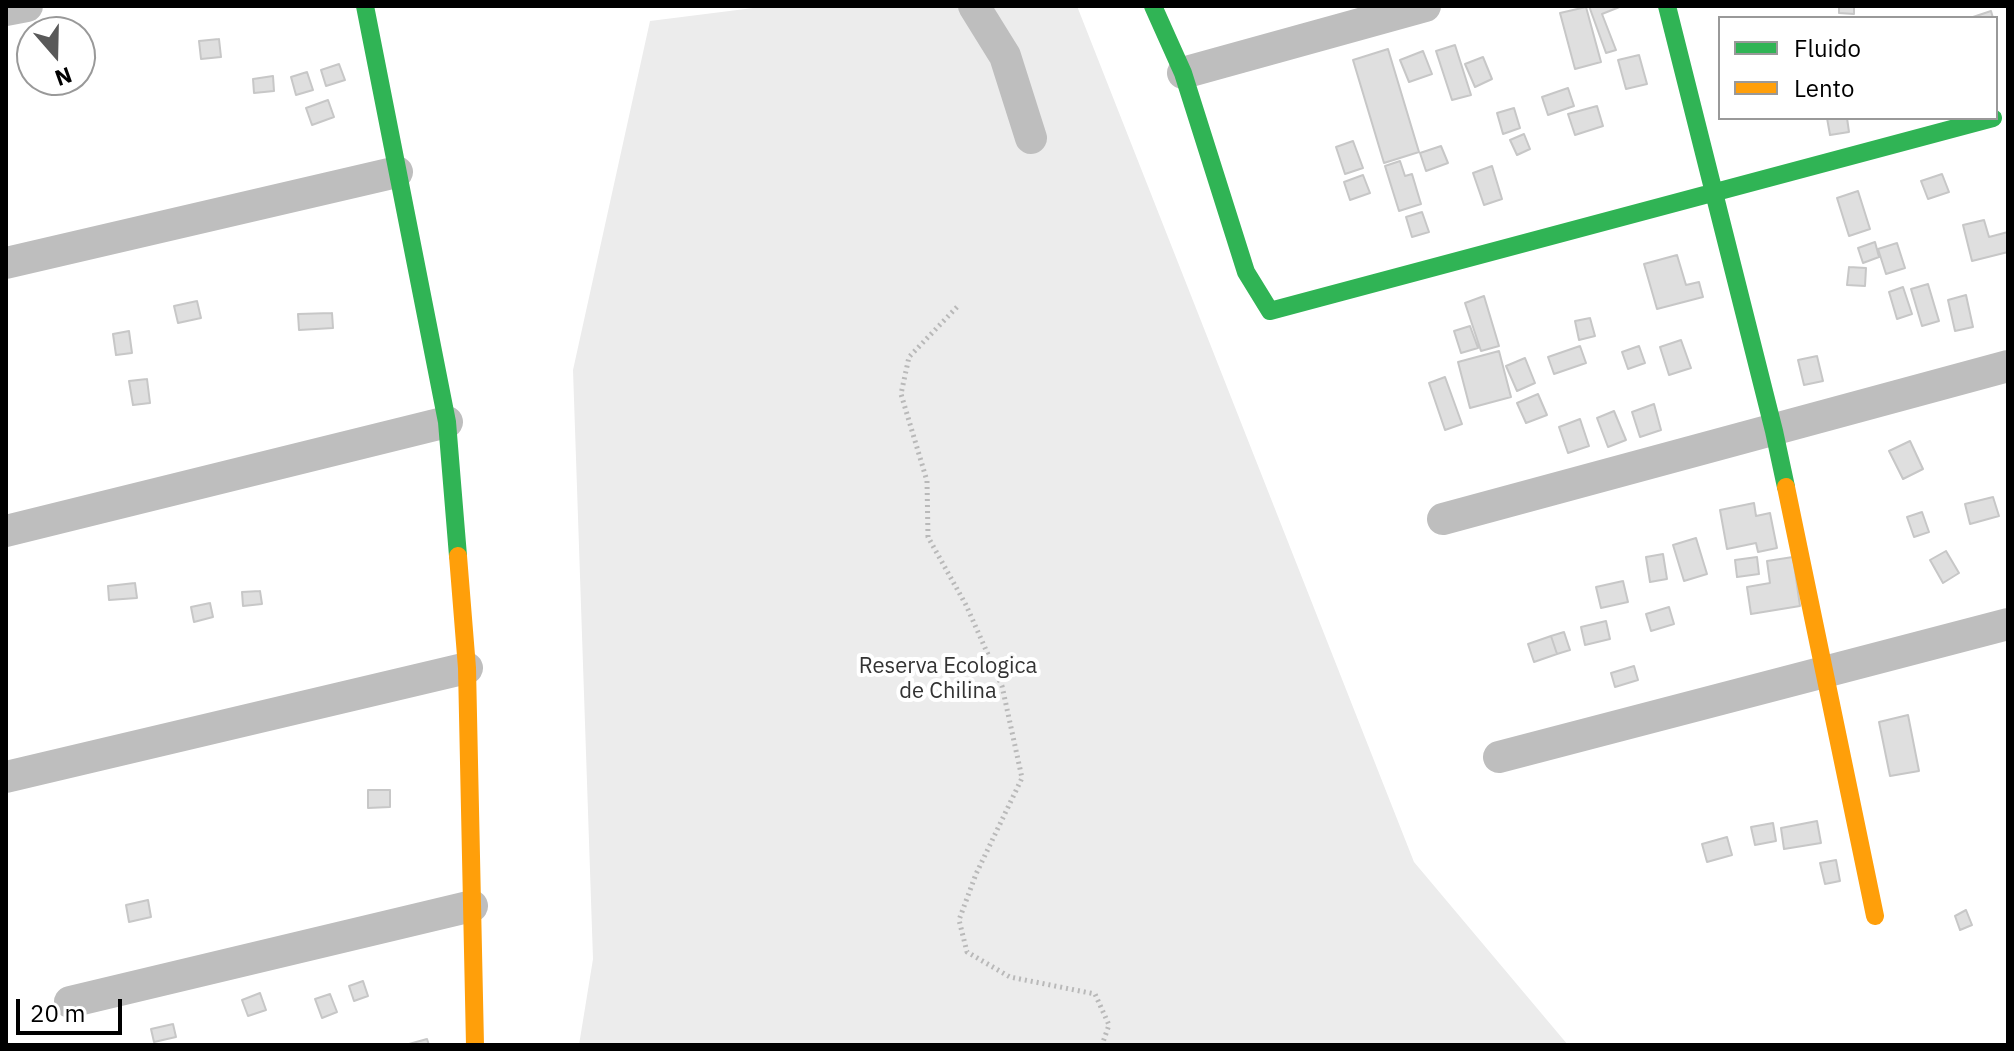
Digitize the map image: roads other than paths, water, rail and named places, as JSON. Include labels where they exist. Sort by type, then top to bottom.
[{"type":"street","points":[[6,10],[27,6]]},
{"type":"street","points":[[365,6],[447,422],[467,668],[475,1045]]},
{"type":"street","points":[[974,6],[1005,56],[1031,138]]},
{"type":"street","points":[[1153,6],[1183,73],[1246,272],[1270,311],[1987,120]]},
{"type":"street","points":[[1183,73],[1425,6]]},
{"type":"street","points":[[1667,6],[1774,431],[1875,916]]},
{"type":"street","points":[[6,263],[397,172]]},
{"type":"street","points":[[1443,519],[2008,366]]},
{"type":"street","points":[[6,531],[447,422]]},
{"type":"street","points":[[1499,757],[2008,624]]},
{"type":"street","points":[[6,777],[467,668]]},
{"type":"street","points":[[70,1002],[472,906]]},
{"type":"park label","name":"Reserva Ecologica de Chilina","points":[[948,680]]}]
